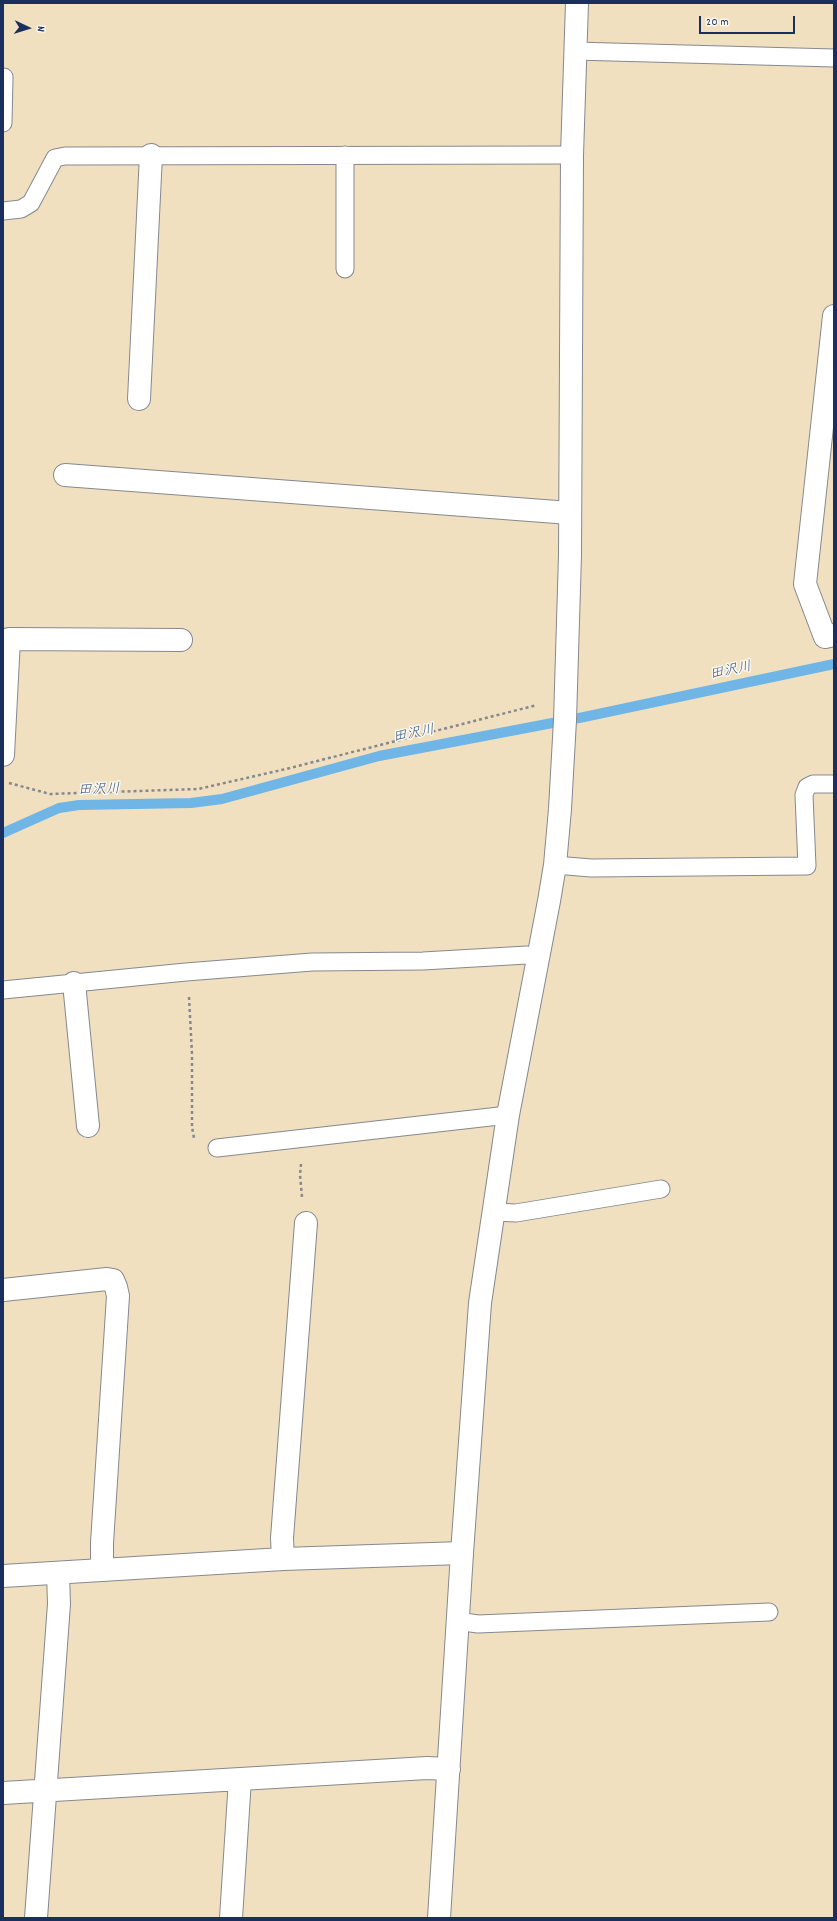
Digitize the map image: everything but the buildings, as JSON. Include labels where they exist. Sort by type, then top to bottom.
[{"type":"street","points":[[439,1918],[457,1621],[480,1303],[508,1115],[555,865],[566,698],[570,513],[572,155],[574,51],[577,3]]},
{"type":"street","points":[[139,399],[151,155]]},
{"type":"street","points":[[834,316],[805,584],[825,637],[834,635]]},
{"type":"street","points":[[65,475],[570,513]]},
{"type":"street","points":[[3,755],[9,639],[181,640]]},
{"type":"street","points":[[74,983],[88,1126]]},
{"type":"street","points":[[283,1559],[282,1538],[306,1223]]},
{"type":"street","points":[[3,1290],[107,1279],[113,1280],[116,1287],[118,1296],[102,1542],[102,1570]]},
{"type":"street","points":[[3,1576],[283,1559],[462,1552]]},
{"type":"street","points":[[36,1918],[59,1604],[58,1573]]},
{"type":"street","points":[[3,1793],[427,1768],[449,1769]]},
{"type":"street","points":[[231,1918],[240,1779]]},
{"type":"lane","points":[[574,51],[834,58]]},
{"type":"lane","points":[[3,123],[4,77]]},
{"type":"lane","points":[[3,211],[21,209],[31,203],[55,158],[76,155],[572,155]]},
{"type":"lane","points":[[345,155],[345,269]]},
{"type":"lane","points":[[555,865],[591,868],[807,866],[804,795],[807,787],[813,784],[834,784]]},
{"type":"lane","points":[[3,990],[186,972],[312,962],[423,961],[527,955],[538,957]]},
{"type":"lane","points":[[216,1148],[508,1115]]},
{"type":"lane","points":[[493,1212],[516,1213],[661,1189]]},
{"type":"lane","points":[[457,1621],[478,1624],[769,1612]]},
{"type":"path","points":[[3,782],[50,794],[198,789],[286,769],[566,698]]},
{"type":"path","points":[[186,972],[189,1001],[192,1127],[195,1144],[204,1148],[216,1148]]},
{"type":"path","points":[[306,1223],[300,1175],[302,1151],[307,1138]]},
{"type":"waterway","name":"田沢川","points":[[3,833],[59,808],[79,805],[191,803],[222,799],[379,756],[584,717],[834,664]]}]
